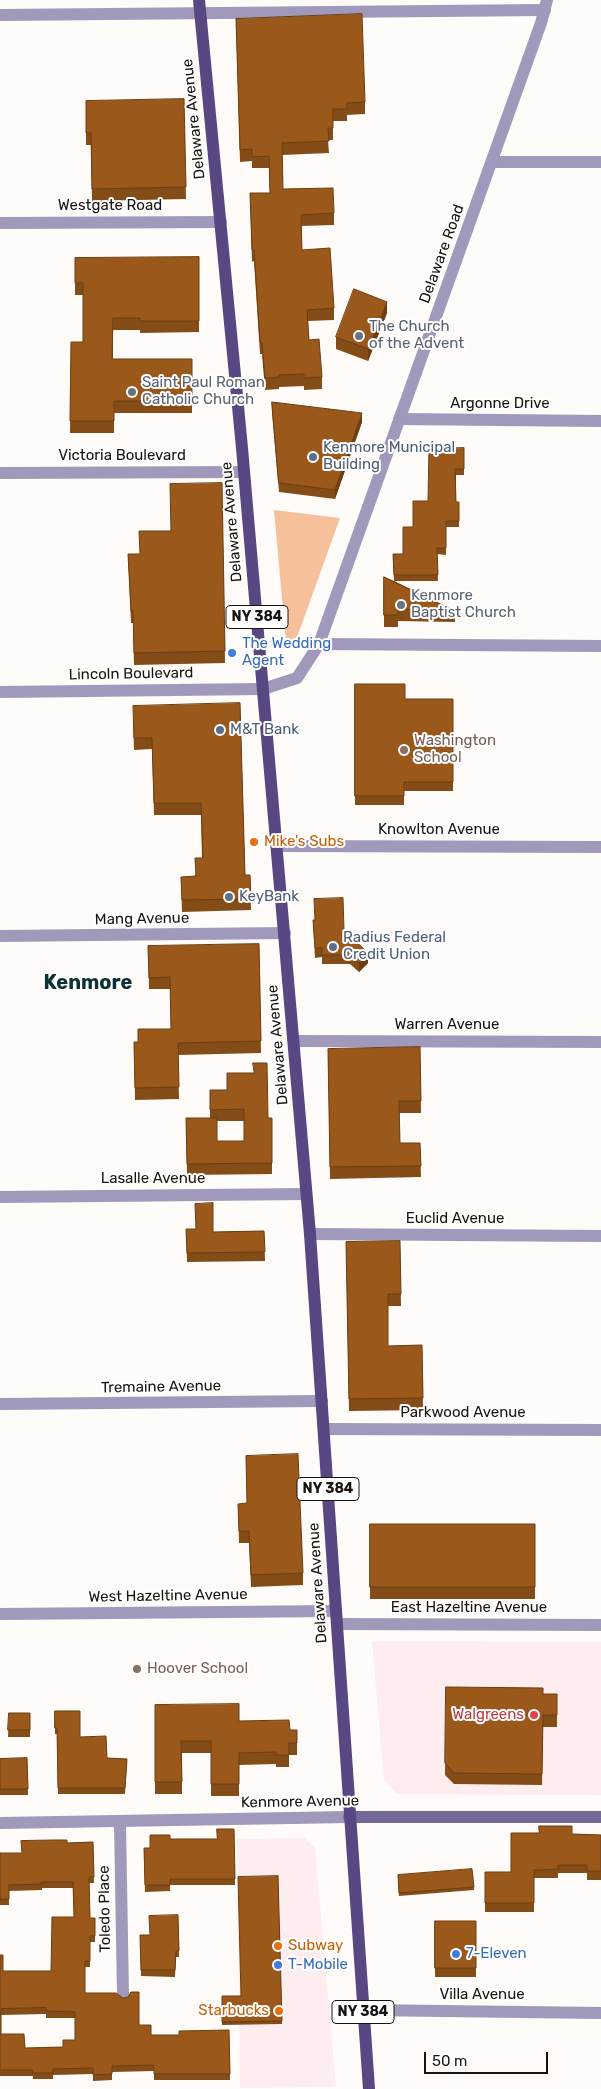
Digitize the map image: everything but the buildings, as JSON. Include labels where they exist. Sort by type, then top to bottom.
[{"type":"main road","name":"Delaware Avenue","points":[[198,0],[244,472],[310,1234],[369,2089]]},
{"type":"main road","name":"Kenmore Avenue","points":[[349,1817],[601,1817]]},
{"type":"street","points":[[0,15],[200,14],[546,5]]},
{"type":"street","name":"Delaware Road","points":[[263,689],[297,678],[320,644],[546,5]]},
{"type":"street","points":[[492,162],[601,162]]},
{"type":"street","name":"Westgate Road","points":[[0,223],[221,222]]},
{"type":"street","name":"Argonne Drive","points":[[399,419],[601,421]]},
{"type":"street","name":"Victoria Boulevard","points":[[0,473],[244,472]]},
{"type":"street","points":[[320,644],[601,646]]},
{"type":"street","name":"Lincoln Boulevard","points":[[0,692],[263,689]]},
{"type":"street","name":"Knowlton Avenue","points":[[277,846],[601,847]]},
{"type":"street","name":"Mang Avenue","points":[[0,936],[284,933]]},
{"type":"street","name":"Warren Avenue","points":[[294,1041],[601,1042]]},
{"type":"street","name":"Lasalle Avenue","points":[[0,1196],[306,1194]]},
{"type":"street","name":"Euclid Avenue","points":[[310,1234],[601,1236]]},
{"type":"street","name":"Tremaine Avenue","points":[[0,1404],[322,1401]]},
{"type":"street","name":"Parkwood Avenue","points":[[324,1429],[601,1430]]},
{"type":"street","name":"West Hazeltine Avenue","points":[[0,1614],[336,1617]]},
{"type":"street","name":"East Hazeltine Avenue","points":[[336,1617],[601,1625]]},
{"type":"street","name":"Kenmore Avenue","points":[[0,1823],[349,1817]]},
{"type":"street","name":"Toledo Place","points":[[120,1822],[123,1996]]},
{"type":"street","name":"Villa Avenue","points":[[363,2010],[601,2013]]},
{"type":"shaded area","points":[[274,510],[340,518],[295,643],[286,642]]},
{"type":"shaded area","points":[[372,1641],[601,1642],[601,1795],[397,1794],[384,1780]]},
{"type":"shaded area","points":[[305,1838],[315,1848],[336,2087],[240,2088],[237,1839]]},
{"type":"place","name":"The Church of the Advent","points":[[359,336]]},
{"type":"place","name":"Saint Paul Roman Catholic Church","points":[[132,392]]},
{"type":"place","name":"Kenmore Municipal Building","points":[[313,457]]},
{"type":"place","name":"Kenmore Baptist Church","points":[[401,605]]},
{"type":"place","name":"The Wedding Agent","points":[[232,653]]},
{"type":"place","name":"M&T Bank","points":[[220,730]]},
{"type":"place","name":"Washington School","points":[[404,750]]},
{"type":"place","name":"Mike's Subs","points":[[254,842]]},
{"type":"place","name":"KeyBank","points":[[229,897]]},
{"type":"place","name":"Radius Federal Credit Union","points":[[333,947]]},
{"type":"place","name":"Hoover School","points":[[137,1669]]},
{"type":"place","name":"Walgreens","points":[[534,1715]]},
{"type":"place","name":"Subway","points":[[278,1946]]},
{"type":"place","name":"7-Eleven","points":[[456,1954]]},
{"type":"place","name":"T-Mobile","points":[[278,1965]]},
{"type":"place","name":"Starbucks","points":[[279,2011]]},
{"type":"district","name":"Kenmore","points":[[88,983]]}]
